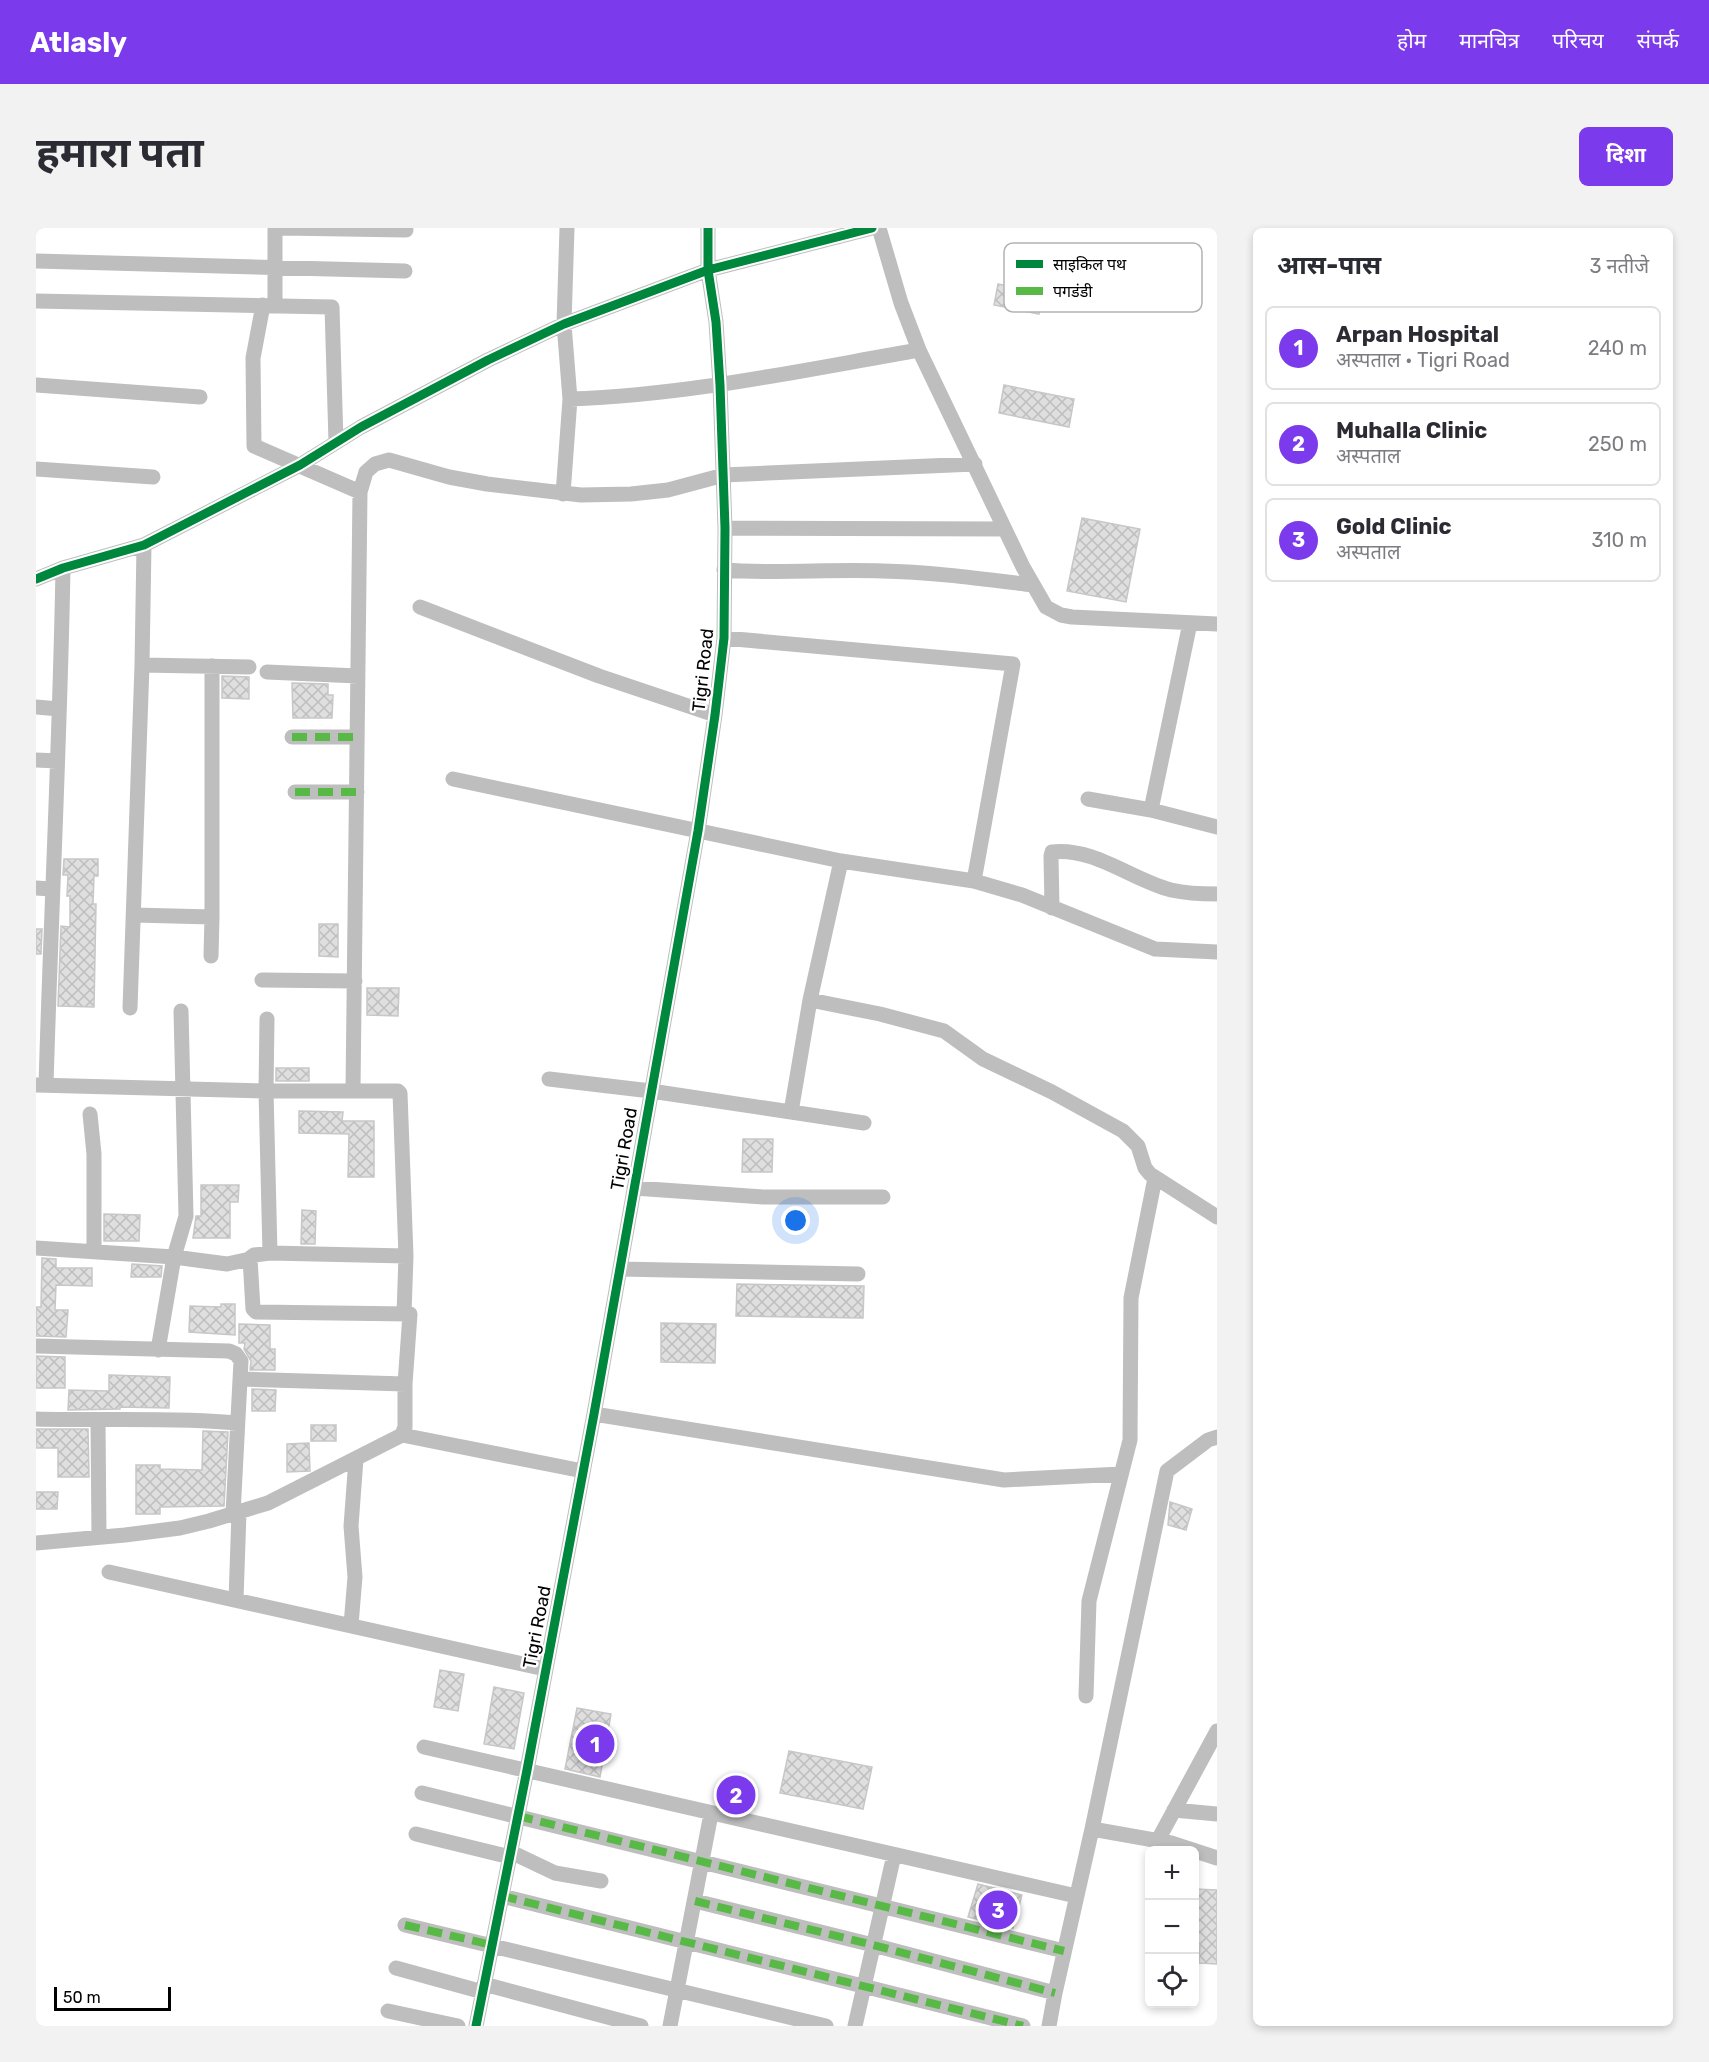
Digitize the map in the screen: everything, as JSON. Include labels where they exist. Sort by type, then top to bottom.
[{"type":"street","points":[[275,228],[275,268],[269,305],[253,358],[254,446],[360,492]]},
{"type":"street","points":[[282,228],[406,230]]},
{"type":"street","points":[[563,494],[570,399],[564,324],[567,228]]},
{"type":"street","name":"Tigri Road","points":[[476,2026],[594,1414],[698,831],[715,715],[724,638],[725,528],[720,385],[716,322],[708,270],[708,228]]},
{"type":"street","points":[[36,579],[63,568],[144,545],[300,465],[336,442],[488,360],[564,324],[708,270],[872,228]]},
{"type":"street","points":[[879,228],[901,303],[919,350],[1005,529],[1046,607],[1061,615],[1085,618],[1217,624]]},
{"type":"street","points":[[36,261],[405,272]]},
{"type":"street","points":[[36,301],[332,307],[336,442]]},
{"type":"street","points":[[570,399],[617,398],[720,385],[919,350]]},
{"type":"street","points":[[36,386],[200,397]]},
{"type":"street","points":[[353,1090],[360,492],[366,472],[375,464],[389,460],[449,477],[563,494],[604,495],[668,490],[724,475],[975,464]]},
{"type":"street","points":[[36,469],[153,477]]},
{"type":"street","points":[[725,528],[1005,529]]},
{"type":"street","points":[[130,1008],[144,545]]},
{"type":"street","points":[[63,568],[57,761],[44,889],[41,1085],[266,1091],[397,1090],[400,1093],[406,1256],[404,1314]]},
{"type":"street","points":[[724,570],[780,573],[879,570],[1034,585]]},
{"type":"street","points":[[420,606],[599,676],[715,715]]},
{"type":"street","points":[[1151,810],[1190,623]]},
{"type":"street","points":[[724,638],[1013,664],[974,881]]},
{"type":"street","points":[[142,665],[249,667]]},
{"type":"street","points":[[212,666],[212,956]]},
{"type":"street","points":[[267,672],[358,676]]},
{"type":"street","points":[[36,707],[59,709]]},
{"type":"street","points":[[292,737],[357,737]]},
{"type":"street","points":[[36,760],[57,761]]},
{"type":"street","points":[[453,779],[841,861],[974,881],[1022,895],[1155,949],[1217,952]]},
{"type":"street","points":[[295,792],[357,792]]},
{"type":"street","points":[[1088,799],[1151,810],[1217,826]]},
{"type":"street","points":[[1052,908],[1051,856],[1052,852],[1060,851],[1094,858],[1170,890],[1217,894]]},
{"type":"street","points":[[791,1112],[810,999],[841,861]]},
{"type":"street","points":[[134,915],[212,917]]},
{"type":"street","points":[[262,980],[355,981]]},
{"type":"street","points":[[810,999],[944,1031],[983,1059],[1052,1092],[1123,1131],[1138,1146],[1145,1168],[1155,1178],[1217,1217]]},
{"type":"street","points":[[158,1350],[174,1257],[186,1216],[182,1011]]},
{"type":"street","points":[[267,1019],[266,1091],[270,1253]]},
{"type":"street","points":[[549,1079],[651,1091],[864,1123]]},
{"type":"street","points":[[90,1114],[94,1154],[94,1251]]},
{"type":"street","points":[[1086,1696],[1089,1601],[1130,1440],[1131,1298],[1155,1178]]},
{"type":"street","points":[[634,1188],[763,1197],[884,1197]]},
{"type":"street","points":[[36,1248],[174,1257],[227,1264],[250,1259],[254,1255],[270,1253],[406,1256]]},
{"type":"street","points":[[250,1259],[253,1309],[256,1312],[410,1314],[405,1384],[405,1427],[402,1435]]},
{"type":"street","points":[[620,1269],[858,1274]]},
{"type":"street","points":[[36,1346],[234,1353],[241,1360],[237,1423],[236,1600]]},
{"type":"street","points":[[240,1379],[405,1384]]},
{"type":"street","points":[[594,1414],[1004,1480],[1121,1474]]},
{"type":"street","points":[[36,1419],[203,1420],[237,1423]]},
{"type":"street","points":[[98,1421],[99,1537]]},
{"type":"street","points":[[36,1543],[180,1528],[236,1513],[268,1503],[402,1435],[583,1471]]},
{"type":"street","points":[[1049,2026],[1054,1993],[1092,1829],[1167,1471],[1208,1440],[1217,1437]]},
{"type":"street","points":[[351,1625],[355,1577],[351,1526],[356,1459]]},
{"type":"street","points":[[110,1572],[545,1669]]},
{"type":"street","points":[[1158,1840],[1217,1731]]},
{"type":"street","points":[[424,1747],[1076,1896]]},
{"type":"street","points":[[422,1793],[1064,1951]]},
{"type":"street","points":[[1174,1810],[1217,1814]]},
{"type":"street","points":[[670,2026],[711,1814]]},
{"type":"street","points":[[1092,1829],[1158,1840],[1217,1858]]},
{"type":"street","points":[[416,1834],[510,1854],[555,1873],[601,1881]]},
{"type":"street","points":[[855,2026],[894,1855]]},
{"type":"street","points":[[502,1896],[1023,2026]]},
{"type":"street","points":[[694,1901],[1054,1993]]},
{"type":"street","points":[[405,1925],[825,2026]]},
{"type":"street","points":[[396,1968],[641,2026]]},
{"type":"street","points":[[388,2010],[458,2026]]},
{"type":"building","points":[[998,284],[1004,285],[1004,307],[994,305]]},
{"type":"building","points":[[1004,385],[1074,399],[1069,427],[999,413]]},
{"type":"building","points":[[1082,518],[1140,529],[1126,602],[1067,591]]},
{"type":"building","points":[[222,676],[249,677],[249,699],[222,698]]},
{"type":"building","points":[[292,683],[328,684],[328,695],[333,695],[332,718],[293,718]]},
{"type":"building","points":[[64,859],[98,859],[98,876],[94,876],[93,904],[96,904],[94,1007],[58,1006],[61,926],[70,927],[70,896],[67,896],[68,875],[63,875]]},
{"type":"building","points":[[319,924],[338,924],[338,957],[319,956]]},
{"type":"building","points":[[36,929],[42,929],[41,954],[36,954]]},
{"type":"building","points":[[367,988],[399,988],[398,1016],[367,1015]]},
{"type":"building","points":[[276,1068],[309,1068],[309,1081],[276,1081]]},
{"type":"building","points":[[299,1111],[343,1112],[342,1121],[374,1121],[374,1177],[348,1177],[349,1134],[299,1133]]},
{"type":"building","points":[[743,1139],[773,1139],[772,1172],[742,1172]]},
{"type":"building","points":[[201,1185],[239,1185],[238,1202],[230,1202],[230,1238],[193,1238],[196,1216],[201,1216]]},
{"type":"building","points":[[302,1210],[316,1211],[315,1244],[301,1244]]},
{"type":"building","points":[[104,1214],[140,1215],[139,1241],[104,1241]]},
{"type":"building","points":[[42,1258],[56,1259],[56,1268],[92,1268],[92,1286],[56,1285],[55,1310],[68,1310],[66,1337],[36,1336],[36,1307],[41,1307]]},
{"type":"building","points":[[132,1264],[162,1266],[161,1277],[131,1277]]},
{"type":"building","points":[[737,1284],[864,1286],[863,1318],[736,1316]]},
{"type":"building","points":[[221,1304],[235,1304],[235,1335],[189,1332],[190,1306],[221,1307]]},
{"type":"building","points":[[661,1323],[716,1324],[715,1363],[661,1362]]},
{"type":"building","points":[[239,1324],[270,1325],[270,1349],[275,1349],[275,1370],[250,1370],[251,1361],[244,1349],[245,1343],[239,1343]]},
{"type":"building","points":[[36,1356],[65,1357],[65,1388],[36,1388]]},
{"type":"building","points":[[109,1375],[170,1377],[169,1408],[120,1407],[120,1409],[68,1410],[69,1390],[109,1391]]},
{"type":"building","points":[[252,1389],[276,1390],[275,1411],[252,1411]]},
{"type":"building","points":[[311,1425],[336,1425],[336,1441],[311,1441]]},
{"type":"building","points":[[36,1429],[88,1429],[89,1477],[58,1477],[58,1448],[36,1448]]},
{"type":"building","points":[[203,1431],[228,1432],[224,1506],[160,1507],[160,1514],[136,1514],[136,1465],[160,1465],[160,1469],[202,1470]]},
{"type":"building","points":[[309,1443],[310,1471],[287,1472],[287,1444]]},
{"type":"building","points":[[36,1492],[58,1492],[57,1509],[36,1509]]},
{"type":"building","points":[[1170,1502],[1192,1509],[1186,1530],[1168,1525]]},
{"type":"building","points":[[440,1670],[464,1674],[458,1711],[434,1707]]},
{"type":"building","points":[[494,1687],[524,1693],[514,1749],[484,1744]]},
{"type":"building","points":[[577,1708],[611,1714],[600,1777],[565,1769]]},
{"type":"building","points":[[789,1751],[872,1767],[863,1809],[780,1793]]},
{"type":"building","points":[[728,1779],[746,1782],[742,1810],[723,1805]]},
{"type":"building","points":[[978,1884],[1022,1895],[1013,1928],[968,1917]]},
{"type":"building","points":[[1199,1889],[1217,1890],[1217,1964],[1199,1963]]},
{"type":"marked path","points":[[292,737],[357,737]]},
{"type":"marked path","points":[[295,792],[357,792]]},
{"type":"marked path","points":[[518,1816],[1064,1951]]},
{"type":"marked path","points":[[502,1896],[1023,2026]]},
{"type":"marked path","points":[[695,1901],[1055,1993]]},
{"type":"marked path","points":[[405,1925],[492,1945]]},
{"type":"cycle path","points":[[476,2026],[594,1414],[698,831],[715,715],[724,638],[725,528],[720,385],[716,322],[708,270],[708,228]]},
{"type":"cycle path","points":[[36,579],[63,568],[144,545],[300,465],[361,427],[488,360],[564,324],[708,270],[872,228]]},
{"type":"place","name":"Arpan Hospital","points":[[595,1744]]},
{"type":"place","name":"Muhalla Clinic","points":[[736,1795]]},
{"type":"place","name":"Gold Clinic","points":[[998,1910]]}]
